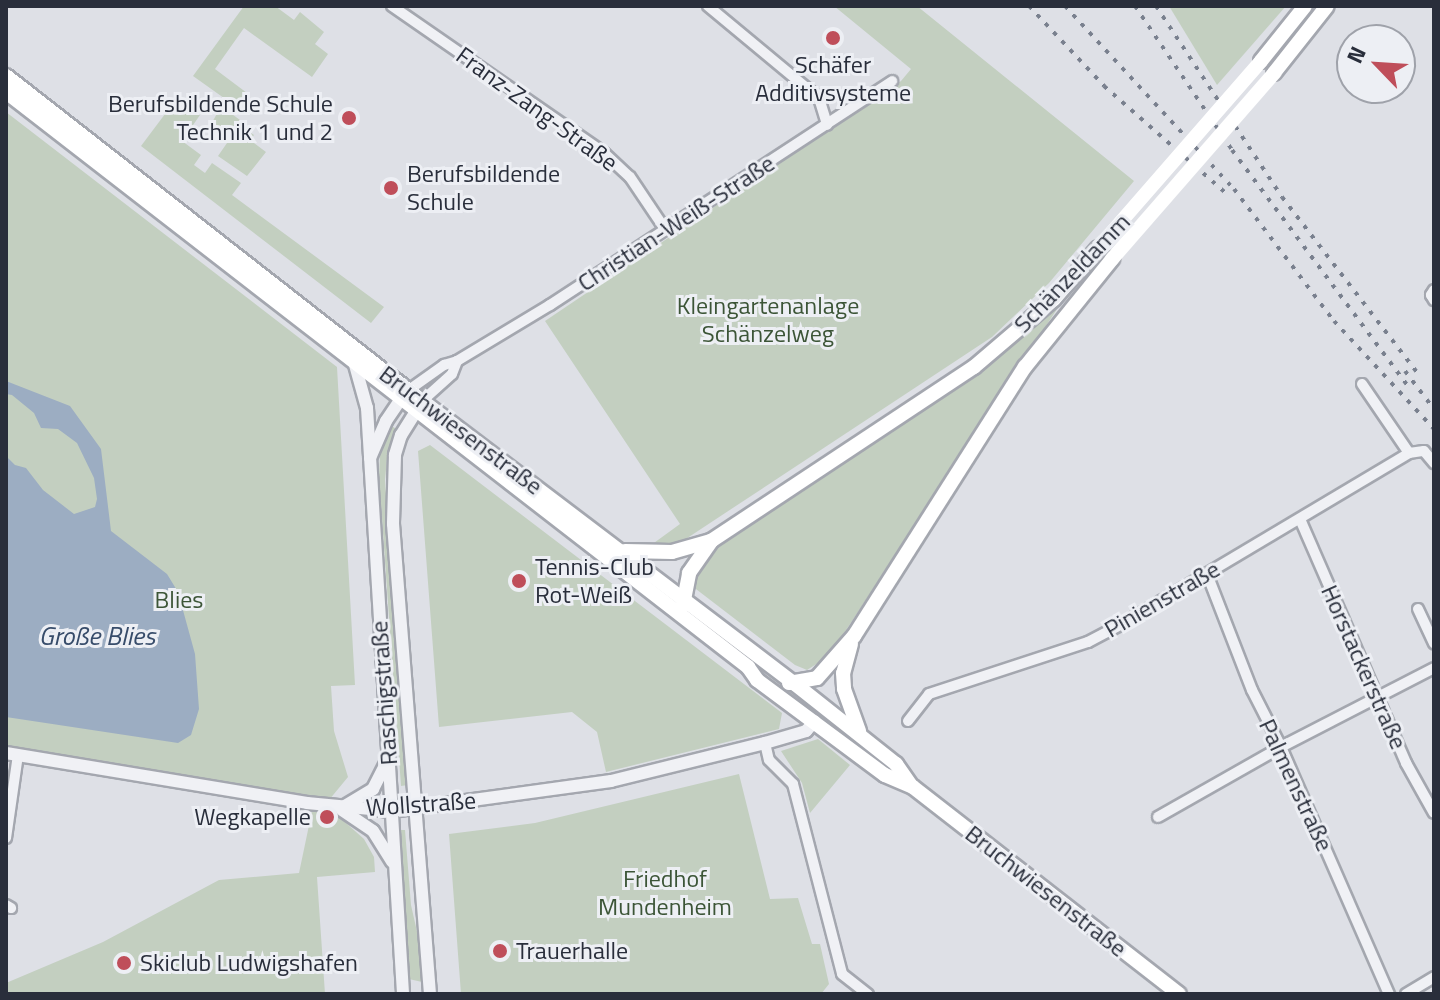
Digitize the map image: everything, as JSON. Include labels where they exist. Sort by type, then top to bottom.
[{"type":"main road","name":"Schänzeldamm","points":[[624,551],[672,552],[711,541],[974,367],[1054,299],[1305,6]]},
{"type":"main road","name":"Schänzeldamm","points":[[795,684],[817,678],[854,636],[1025,367],[1112,259],[1274,73],[1327,6]]},
{"type":"main road","name":"Bruchwiesenstraße","points":[[6,76],[748,667],[757,680],[885,775],[913,787],[1179,994]]},
{"type":"main road","name":"Bruchwiesenstraße","points":[[6,92],[355,365],[404,395]]},
{"type":"main road","name":"Bruchwiesenstraße","points":[[418,406],[624,551],[896,764],[913,787]]},
{"type":"main road","name":"Schänzeldamm","points":[[683,618],[683,597],[689,573],[711,541]]},
{"type":"main road","name":"Schänzeldamm","points":[[854,636],[843,673],[844,689],[860,735]]},
{"type":"main road","points":[[748,667],[795,684]]},
{"type":"street","name":"Franz-Zang-Straße","points":[[392,6],[604,153],[630,177],[665,229]]},
{"type":"street","points":[[708,6],[819,98],[827,125]]},
{"type":"street","name":"Christian-Weiß-Straße","points":[[404,395],[444,365],[457,361],[892,81]]},
{"type":"street","points":[[1434,290],[1431,295],[1434,300]]},
{"type":"street","name":"Christian-Weiß-Straße","points":[[418,406],[452,374],[457,361]]},
{"type":"street","points":[[355,365],[367,408],[369,461]]},
{"type":"street","points":[[1362,384],[1409,453],[1424,451],[1434,463]]},
{"type":"street","name":"Raschigstraße","points":[[402,990],[369,461],[386,421],[404,395]]},
{"type":"street","name":"Raschigstraße","points":[[418,406],[401,435],[393,478],[430,989]]},
{"type":"street","name":"Pinienstraße","points":[[908,721],[929,694],[1088,642],[1409,453]]},
{"type":"street","name":"Horstackerstraße","points":[[1300,519],[1406,763],[1434,813]]},
{"type":"street","name":"Palmenstraße","points":[[1207,574],[1252,690],[1281,747],[1389,994]]},
{"type":"street","points":[[1418,609],[1434,643]]},
{"type":"street","points":[[1158,817],[1281,747],[1434,668]]},
{"type":"street","name":"Wollstraße","points":[[6,838],[12,754],[338,808],[392,811],[611,781],[806,731],[815,721]]},
{"type":"street","points":[[765,743],[769,760],[793,784],[842,974],[868,994]]},
{"type":"street","points":[[338,808],[353,803],[373,789],[389,755]]},
{"type":"street","points":[[338,808],[373,831],[395,867]]},
{"type":"street","points":[[1406,994],[1434,977]]},
{"type":"street","points":[[402,990],[430,989]]},
{"type":"green space","points":[[244,6],[275,6],[294,20],[300,12],[324,32],[315,44],[328,54],[312,77],[244,28],[215,69],[247,93],[244,97],[252,103],[245,113],[193,76]]},
{"type":"green space","name":"Kleingartenanlage Schänzelweg","points":[[834,6],[917,6],[1134,181],[1049,283],[992,337],[657,558],[647,548],[680,524],[545,321],[901,81],[911,69]]},
{"type":"green space","points":[[1169,6],[1286,6],[1217,85]]},
{"type":"green space","points":[[177,98],[200,115],[182,141],[201,155],[194,165],[205,173],[212,163],[241,183],[232,195],[384,307],[371,323],[141,146]]},
{"type":"green space","points":[[221,106],[240,120],[238,124],[254,135],[250,140],[266,152],[247,176],[218,156],[227,143],[208,130]]},
{"type":"green space","name":"Blies","points":[[6,112],[337,367],[355,685],[331,686],[334,731],[348,777],[329,800],[6,747]]},
{"type":"green space","points":[[1061,303],[829,656],[807,670],[795,665],[692,586],[709,549],[970,379]]},
{"type":"green space","points":[[390,425],[398,430],[387,459],[385,480],[408,785],[401,786],[379,477],[380,455]]},
{"type":"green space","name":"Tennis-Club Rot-Weiß","points":[[430,445],[782,713],[779,729],[606,772],[597,732],[572,712],[439,727],[418,451]]},
{"type":"green space","points":[[818,739],[850,765],[810,813],[802,783],[781,751]]},
{"type":"green space","name":"Friedhof Mundenheim","points":[[739,774],[770,899],[798,898],[812,944],[820,944],[829,984],[821,994],[461,994],[449,834],[535,823]]},
{"type":"green space","points":[[312,811],[337,815],[364,839],[374,857],[375,872],[317,877],[325,994],[6,994],[6,983],[103,942],[219,880],[299,873]]},
{"type":"green space","points":[[401,830],[405,830],[422,982],[409,979]]},
{"type":"water","name":"Große Blies","points":[[6,381],[70,406],[101,449],[111,531],[167,574],[178,592],[195,654],[199,709],[191,735],[178,743],[6,717],[6,456],[15,465],[26,468],[43,490],[74,514],[95,507],[97,499],[94,478],[77,443],[58,429],[41,428],[34,413],[12,395],[6,394]]},
{"type":"railway","points":[[1029,6],[1104,86],[1226,193]]},
{"type":"railway","points":[[1065,6],[1234,189],[1334,321],[1434,429]]},
{"type":"railway","points":[[1135,6],[1232,150],[1408,386]]},
{"type":"railway","points":[[1156,6],[1282,197],[1419,375]]},
{"type":"railway","points":[[1405,371],[1434,409]]},
{"type":"place","name":"Schäfer Additivsysteme","points":[[833,38]]},
{"type":"place","name":"Berufsbildende Schule Technik 1 und 2","points":[[349,118]]},
{"type":"place","name":"Berufsbildende Schule","points":[[391,188]]},
{"type":"place","name":"Tennis-Club Rot-Weiß","points":[[519,581]]},
{"type":"place","name":"Wegkapelle","points":[[327,817]]},
{"type":"place","name":"Trauerhalle","points":[[500,951]]},
{"type":"place","name":"Skiclub Ludwigshafen","points":[[124,963]]}]
